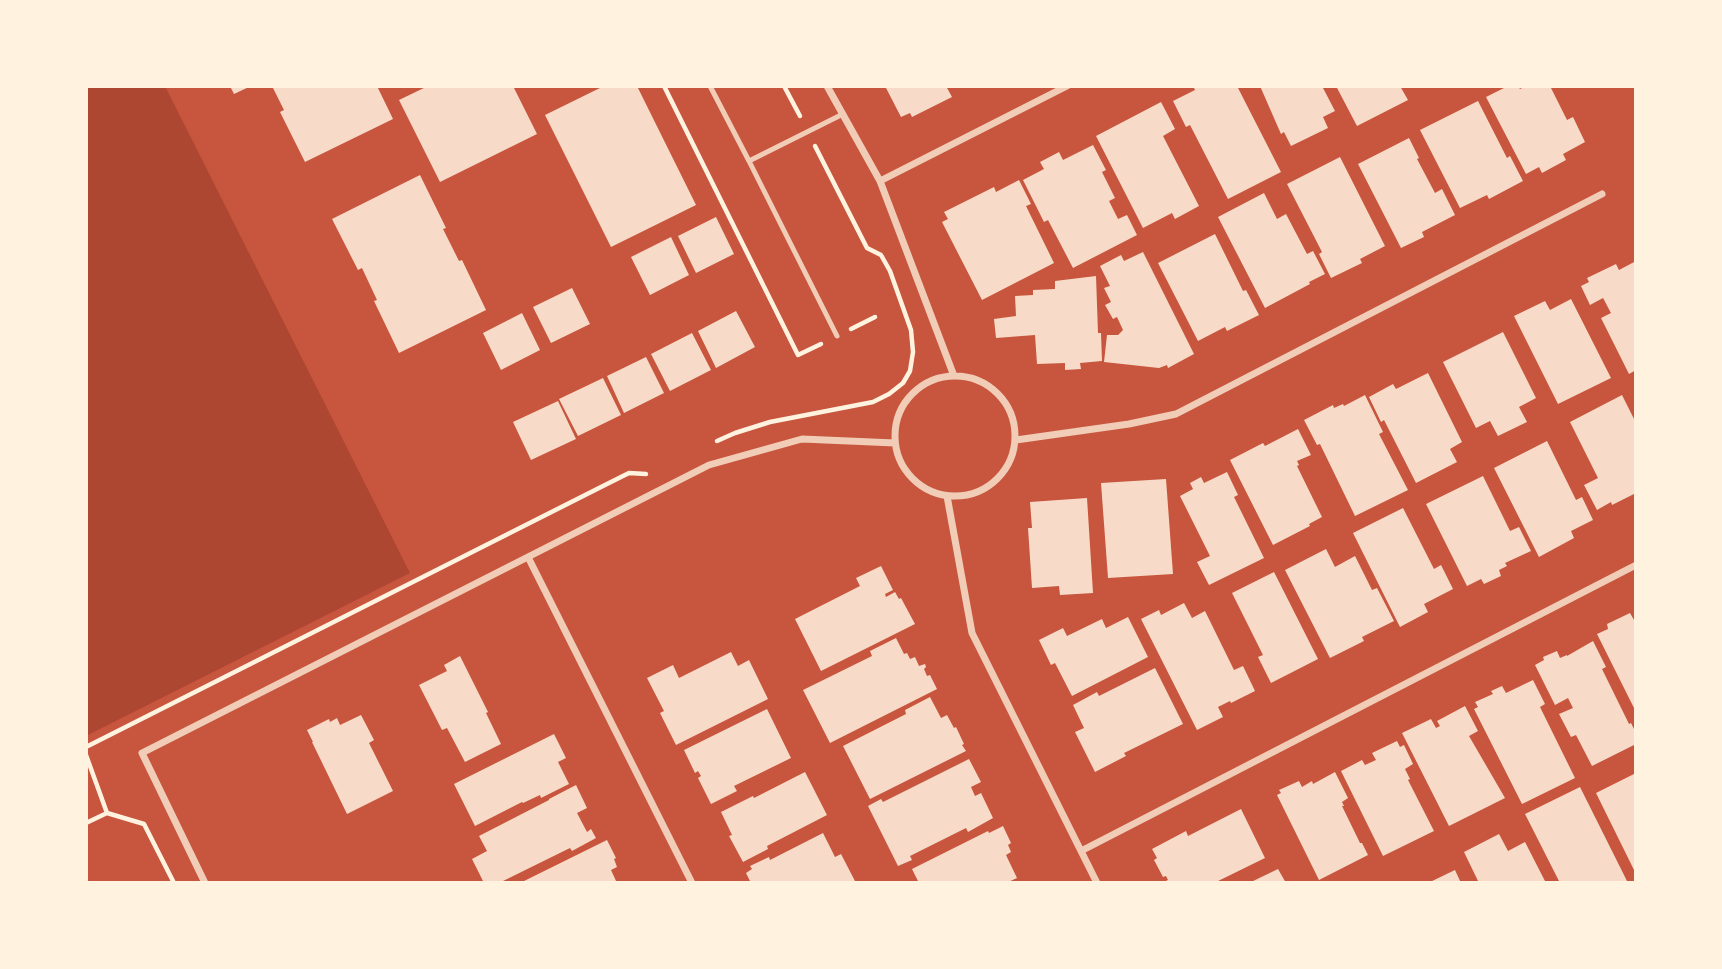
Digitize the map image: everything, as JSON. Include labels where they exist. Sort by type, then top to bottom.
[{"type":"street","points":[[827,86],[880,181],[954,376]]},
{"type":"street","points":[[880,181],[1067,86]]},
{"type":"street","points":[[1016,440],[1129,424],[1176,414],[1602,194]]},
{"type":"street","points":[[954,376],[974,379],[991,388],[1005,402],[1014,420],[1016,440],[1006,468],[985,489],[966,495],[947,496],[928,490],[912,478],[900,462],[895,443],[896,424],[904,405],[917,390],[934,380],[954,376]]},
{"type":"street","points":[[205,883],[142,753],[709,465],[802,439],[895,443]]},
{"type":"street","points":[[947,496],[972,633],[1097,883]]},
{"type":"street","points":[[528,557],[692,883]]},
{"type":"street","points":[[1081,851],[1636,565]]},
{"type":"lane","points":[[710,86],[837,335]]},
{"type":"lane","points":[[748,161],[843,114]]},
{"type":"path","points":[[664,86],[798,355],[875,317]]},
{"type":"path","points":[[784,86],[804,125]]},
{"type":"path","points":[[706,445],[770,422],[873,402],[903,383],[910,371],[913,352],[911,330],[890,271],[881,255],[867,248],[811,137]]},
{"type":"path","points":[[86,747],[629,473],[645,475],[655,470]]},
{"type":"path","points":[[86,755],[107,813]]},
{"type":"path","points":[[86,823],[107,813],[144,824],[174,883]]},
{"type":"shaded area","points":[[86,86],[165,86],[410,573],[86,736]]},
{"type":"building","points":[[230,86],[251,86],[234,94]]},
{"type":"building","points":[[272,86],[377,86],[393,119],[305,162],[280,112],[284,110]]},
{"type":"building","points":[[428,86],[513,86],[537,134],[440,182],[399,100]]},
{"type":"building","points":[[604,86],[637,86],[696,205],[611,247],[545,115]]},
{"type":"building","points":[[885,86],[946,86],[952,97],[912,117],[910,113],[901,117]]},
{"type":"building","points":[[1193,86],[1237,86],[1281,172],[1228,199],[1190,125],[1186,127],[1173,101],[1195,90]]},
{"type":"building","points":[[1260,86],[1322,86],[1335,111],[1323,117],[1328,128],[1291,146],[1284,132],[1281,134]]},
{"type":"building","points":[[1336,86],[1400,86],[1408,100],[1357,126]]},
{"type":"building","points":[[1508,86],[1518,86],[1520,89],[1526,86],[1550,86],[1567,120],[1573,117],[1585,142],[1563,154],[1566,160],[1542,173],[1539,167],[1526,174],[1486,97]]},
{"type":"building","points":[[1478,101],[1507,158],[1510,156],[1523,181],[1489,199],[1487,195],[1460,208],[1420,130]]},
{"type":"building","points":[[1161,102],[1175,129],[1163,136],[1199,206],[1175,219],[1172,213],[1143,228],[1096,136]]},
{"type":"building","points":[[1409,138],[1435,193],[1442,189],[1455,215],[1422,232],[1424,237],[1401,248],[1358,164]]},
{"type":"building","points":[[1093,145],[1106,170],[1102,172],[1115,198],[1109,201],[1118,219],[1127,215],[1137,235],[1073,268],[1048,220],[1044,222],[1023,180],[1044,169],[1040,162],[1059,152],[1063,160]]},
{"type":"building","points":[[1340,157],[1385,246],[1360,259],[1362,263],[1331,278],[1319,254],[1322,252],[1287,184]]},
{"type":"building","points":[[420,175],[446,228],[443,229],[459,261],[462,260],[486,310],[399,353],[374,301],[377,300],[362,268],[358,270],[332,219]]},
{"type":"building","points":[[1019,180],[1031,204],[1026,206],[1054,263],[982,300],[942,222],[948,219],[944,212],[994,187],[996,192]]},
{"type":"building","points":[[1264,193],[1277,219],[1286,214],[1307,254],[1313,251],[1325,274],[1265,308],[1218,217]]},
{"type":"building","points":[[716,217],[734,254],[696,273],[678,236]]},
{"type":"building","points":[[1215,234],[1243,291],[1246,290],[1259,315],[1227,331],[1225,327],[1198,341],[1158,263]]},
{"type":"building","points":[[671,237],[689,275],[650,295],[631,257]]},
{"type":"building","points":[[1143,252],[1194,354],[1168,368],[1167,365],[1159,368],[1104,362],[1107,335],[1118,335],[1123,330],[1117,317],[1113,319],[1105,305],[1111,302],[1104,288],[1110,286],[1100,266],[1121,255],[1124,261]]},
{"type":"building","points":[[1636,261],[1636,370],[1629,374],[1601,318],[1611,313],[1603,298],[1590,305],[1581,286],[1589,282],[1587,278],[1616,264],[1619,270]]},
{"type":"building","points":[[1096,276],[1102,361],[1080,363],[1081,369],[1065,370],[1065,363],[1037,364],[1035,335],[996,338],[994,319],[1016,316],[1015,296],[1033,295],[1033,290],[1055,289],[1055,281]]},
{"type":"building","points":[[572,288],[590,324],[551,343],[533,307]]},
{"type":"building","points":[[1571,299],[1611,378],[1558,404],[1514,316],[1545,301],[1550,310]]},
{"type":"building","points":[[736,311],[755,347],[716,368],[698,331]]},
{"type":"building","points":[[522,313],[540,350],[501,370],[483,333]]},
{"type":"building","points":[[1503,332],[1536,398],[1519,407],[1527,422],[1498,436],[1490,421],[1476,428],[1443,362]]},
{"type":"building","points":[[692,333],[711,370],[670,391],[651,354]]},
{"type":"building","points":[[646,357],[664,393],[624,413],[607,376]]},
{"type":"building","points":[[1428,373],[1462,442],[1450,449],[1457,462],[1416,483],[1384,420],[1381,422],[1369,397],[1393,384],[1396,389]]},
{"type":"building","points":[[603,378],[621,415],[578,436],[559,399]]},
{"type":"building","points":[[1365,395],[1383,432],[1379,434],[1408,490],[1355,516],[1320,444],[1317,445],[1304,420],[1333,405],[1334,408],[1343,404],[1344,406]]},
{"type":"building","points":[[1622,395],[1636,423],[1636,493],[1597,510],[1584,485],[1598,478],[1570,422]]},
{"type":"building","points":[[558,401],[576,439],[531,460],[513,422]]},
{"type":"building","points":[[1298,429],[1311,455],[1297,461],[1297,466],[1322,517],[1273,545],[1230,460]]},
{"type":"building","points":[[1547,441],[1576,500],[1582,497],[1593,520],[1571,531],[1574,538],[1539,557],[1494,468]]},
{"type":"building","points":[[1227,472],[1238,495],[1234,497],[1264,558],[1209,585],[1197,562],[1210,556],[1180,496],[1193,489],[1190,483],[1201,477],[1204,483]]},
{"type":"building","points":[[1483,476],[1510,531],[1519,527],[1531,551],[1505,563],[1507,566],[1499,570],[1501,576],[1484,584],[1481,579],[1467,586],[1426,504]]},
{"type":"building","points":[[1166,479],[1173,574],[1108,578],[1101,483]]},
{"type":"building","points":[[1087,498],[1093,593],[1060,595],[1059,586],[1032,588],[1028,528],[1032,528],[1030,502]]},
{"type":"building","points":[[1403,508],[1434,569],[1441,565],[1453,589],[1424,604],[1428,612],[1400,627],[1353,533]]},
{"type":"building","points":[[1326,549],[1335,567],[1355,556],[1372,590],[1377,588],[1394,621],[1362,637],[1364,641],[1330,658],[1285,570]]},
{"type":"building","points":[[881,566],[893,590],[885,594],[886,597],[895,592],[915,624],[821,671],[795,619],[860,586],[856,578]]},
{"type":"building","points":[[1274,572],[1318,659],[1271,683],[1258,657],[1263,655],[1232,593]]},
{"type":"building","points":[[1184,603],[1192,618],[1205,611],[1234,670],[1243,666],[1255,691],[1218,707],[1223,717],[1197,730],[1141,619],[1159,610],[1161,615]]},
{"type":"building","points":[[1630,613],[1634,620],[1636,619],[1636,712],[1597,634],[1608,629],[1607,624]]},
{"type":"building","points":[[1128,617],[1148,657],[1072,696],[1055,663],[1051,665],[1039,640],[1063,628],[1067,636],[1102,619],[1106,628]]},
{"type":"building","points":[[896,638],[904,654],[907,653],[910,659],[915,657],[919,666],[925,664],[927,676],[930,675],[937,689],[830,743],[803,690],[872,656],[870,651]]},
{"type":"building","points":[[1593,641],[1606,667],[1602,669],[1636,733],[1636,744],[1592,766],[1576,735],[1571,737],[1559,714],[1573,708],[1568,698],[1555,705],[1535,665],[1544,660],[1543,657],[1557,651],[1560,658]]},
{"type":"building","points":[[731,652],[738,666],[749,660],[768,699],[676,745],[660,713],[664,711],[647,678],[673,665],[679,678]]},
{"type":"building","points":[[460,656],[501,744],[465,762],[447,728],[442,730],[419,685],[447,671],[444,665]]},
{"type":"building","points":[[1155,668],[1183,724],[1124,753],[1126,756],[1095,772],[1075,732],[1084,728],[1073,705],[1097,692],[1099,696]]},
{"type":"building","points":[[1533,680],[1545,704],[1540,707],[1575,778],[1522,804],[1474,709],[1478,707],[1475,702],[1493,694],[1491,691],[1502,686],[1506,693]]},
{"type":"building","points":[[930,697],[941,718],[947,715],[954,728],[956,727],[966,751],[870,799],[843,746],[906,714],[905,710]]},
{"type":"building","points":[[1465,706],[1478,731],[1469,736],[1505,798],[1449,826],[1402,733],[1431,719],[1436,728],[1440,726],[1437,721]]},
{"type":"building","points":[[767,709],[791,758],[734,786],[737,791],[711,804],[698,778],[701,776],[698,771],[695,773],[684,750]]},
{"type":"building","points":[[361,715],[374,740],[369,743],[393,791],[347,814],[307,730],[329,719],[330,722],[337,718],[340,725]]},
{"type":"building","points":[[554,734],[566,758],[558,762],[569,784],[541,798],[540,795],[522,802],[475,826],[454,784]]},
{"type":"building","points":[[1397,741],[1400,747],[1404,745],[1413,764],[1405,769],[1410,779],[1408,780],[1434,831],[1383,856],[1341,771],[1362,760],[1365,765],[1376,760],[1372,753]]},
{"type":"building","points":[[969,759],[981,782],[971,787],[975,796],[981,793],[993,818],[968,832],[966,828],[910,856],[912,860],[898,866],[868,806],[881,799],[883,802]]},
{"type":"building","points":[[805,772],[827,815],[767,846],[768,849],[743,862],[729,836],[732,835],[721,812]]},
{"type":"building","points":[[1335,772],[1348,798],[1342,802],[1342,806],[1368,855],[1319,880],[1277,795],[1281,793],[1279,790],[1299,781],[1302,787]]},
{"type":"building","points":[[1636,773],[1636,874],[1596,793]]},
{"type":"building","points":[[576,785],[587,808],[577,813],[587,832],[591,829],[596,838],[499,883],[484,883],[472,859],[487,851],[479,836]]},
{"type":"building","points":[[1580,787],[1628,883],[1560,883],[1525,814]]},
{"type":"building","points":[[1241,809],[1265,858],[1214,883],[1161,883],[1168,880],[1166,876],[1163,877],[1154,860],[1157,858],[1152,849],[1186,831],[1188,836]]},
{"type":"building","points":[[1003,826],[1011,843],[1008,845],[1011,852],[1006,855],[1017,878],[1006,883],[919,883],[912,869]]},
{"type":"building","points":[[823,833],[835,857],[841,854],[856,883],[751,883],[746,873],[752,869],[750,866],[769,857],[770,860]]},
{"type":"building","points":[[1499,834],[1508,851],[1525,842],[1546,883],[1479,883],[1464,852]]},
{"type":"building","points":[[607,840],[616,858],[617,867],[611,870],[617,883],[520,883]]},
{"type":"building","points":[[1278,869],[1286,883],[1249,883]]},
{"type":"building","points":[[1455,870],[1461,883],[1428,883]]}]
